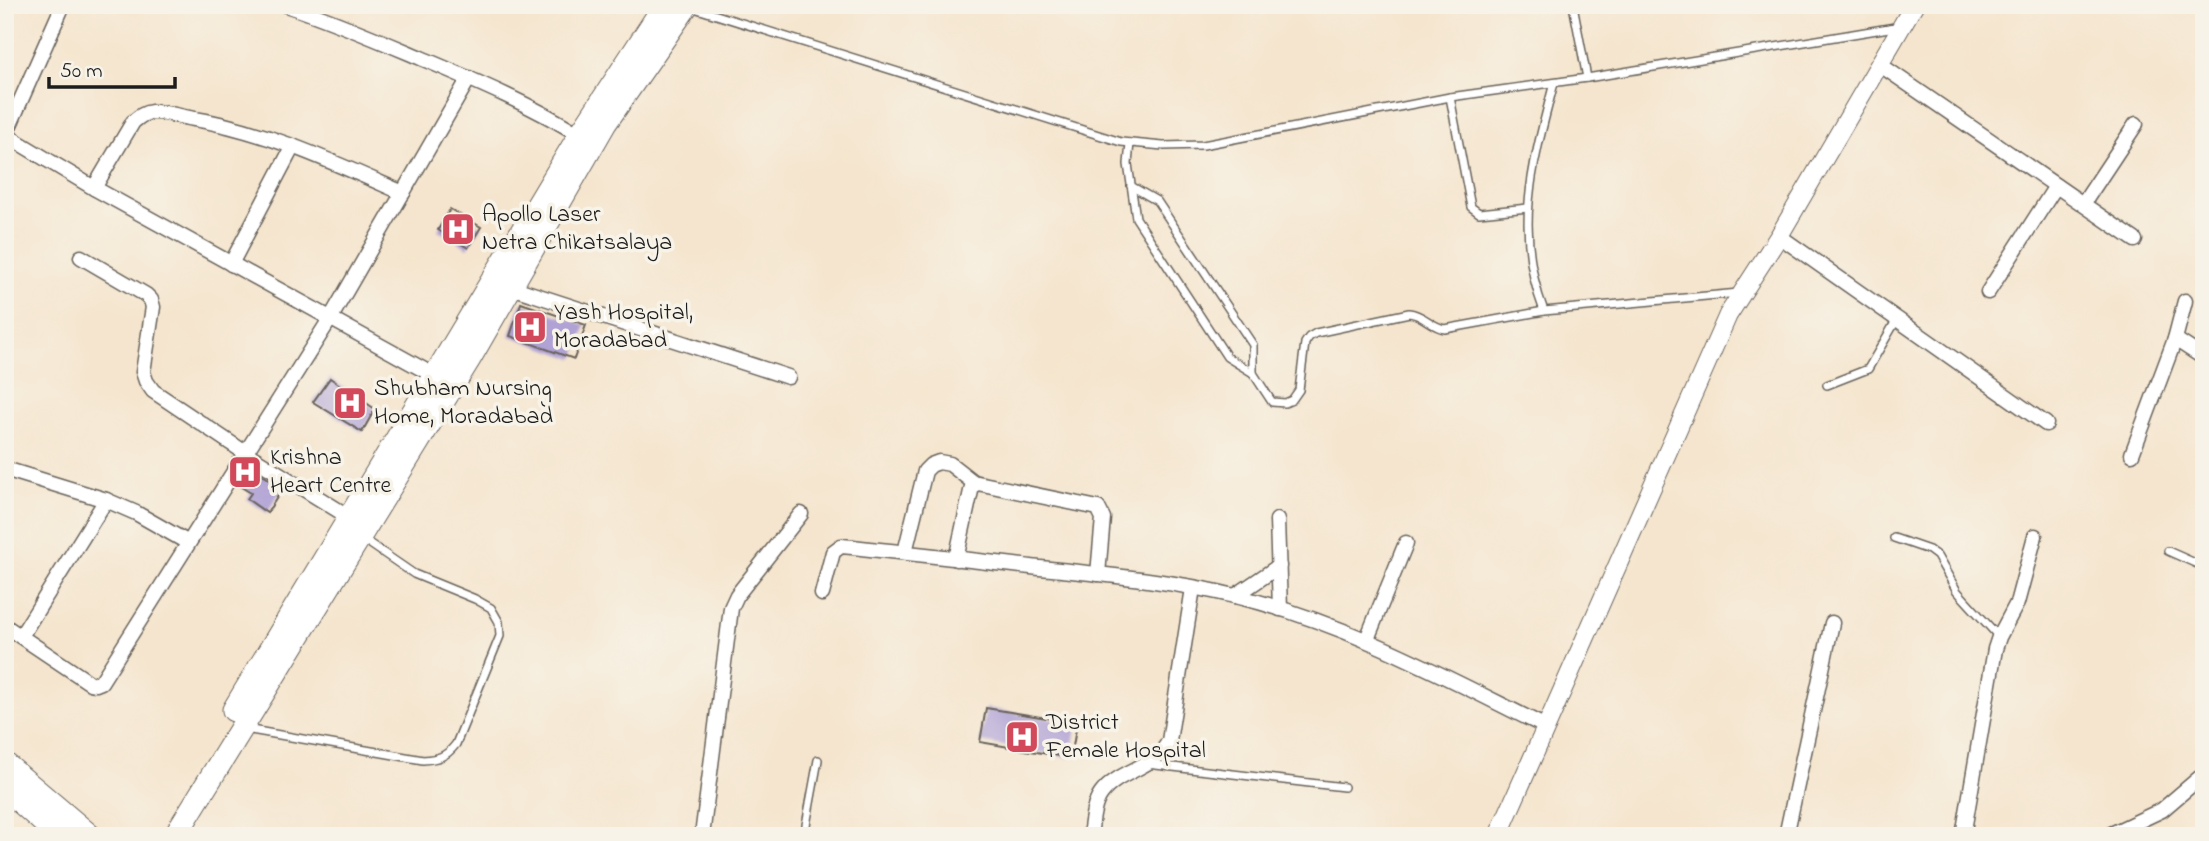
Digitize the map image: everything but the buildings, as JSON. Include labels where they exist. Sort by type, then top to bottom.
[{"type":"main road","points":[[175,836],[241,729],[435,376],[580,135],[665,5]]},
{"type":"main road","points":[[159,836],[354,527],[469,359],[606,123],[687,5]]},
{"type":"main road","points":[[5,764],[90,836]]},
{"type":"main road","points":[[5,788],[59,836]]},
{"type":"street","points":[[63,5],[6,136],[94,188],[435,376]]},
{"type":"street","points":[[286,5],[319,10],[469,78],[552,118],[580,135]]},
{"type":"street","points":[[1498,836],[1728,315],[1779,236],[1914,5]]},
{"type":"street","points":[[1879,64],[2135,240]]},
{"type":"street","points":[[5,626],[90,683],[101,682],[187,541],[330,318],[469,78]]},
{"type":"street","points":[[94,188],[133,122],[141,115],[153,112],[220,123],[293,146],[402,193]]},
{"type":"street","points":[[2083,204],[2136,124]]},
{"type":"street","points":[[231,264],[293,146]]},
{"type":"street","points":[[1988,292],[2056,186]]},
{"type":"street","points":[[1779,236],[2046,424]]},
{"type":"street","points":[[81,257],[151,300],[153,307],[143,372],[153,391],[354,527]]},
{"type":"street","points":[[511,287],[788,377]]},
{"type":"street","points":[[2132,454],[2175,340],[2185,301]]},
{"type":"street","points":[[2175,340],[2204,358]]},
{"type":"street","points":[[905,552],[925,471],[939,462],[950,464],[973,482],[1098,508],[1103,518],[1098,574]]},
{"type":"street","points":[[5,469],[106,500],[187,541]]},
{"type":"street","points":[[956,559],[973,482]]},
{"type":"street","points":[[21,636],[106,500]]},
{"type":"street","points":[[702,836],[731,608],[737,594],[802,514]]},
{"type":"street","points":[[1277,520],[1280,609]]},
{"type":"street","points":[[1963,836],[1999,637],[2017,603],[2035,536]]},
{"type":"street","points":[[1367,639],[1406,543]]},
{"type":"street","points":[[822,594],[833,552],[841,546],[1098,574],[1193,588],[1280,609],[1367,639],[1546,727]]},
{"type":"street","points":[[1235,596],[1279,565]]},
{"type":"street","points":[[1090,836],[1094,810],[1100,795],[1108,786],[1164,751],[1169,741],[1193,588]]},
{"type":"street","points":[[1786,836],[1832,623]]},
{"type":"street","points":[[2108,836],[2162,810],[2204,774]]},
{"type":"lane","points":[[687,5],[1108,138],[1163,146],[1203,145],[1450,97],[1587,79],[1902,25]]},
{"type":"lane","points":[[1573,5],[1587,79]]},
{"type":"lane","points":[[1544,311],[1536,289],[1528,208],[1533,165],[1554,83]]},
{"type":"lane","points":[[1450,97],[1471,207],[1479,213],[1528,208]]},
{"type":"lane","points":[[1130,143],[1128,164],[1136,218],[1227,357],[1253,373],[1272,402],[1285,404],[1292,400],[1299,390],[1305,343],[1316,333],[1409,313],[1419,315],[1437,328],[1445,329],[1544,311],[1743,292]]},
{"type":"lane","points":[[1131,186],[1157,201],[1253,345],[1253,373]]},
{"type":"lane","points":[[1827,386],[1868,369],[1897,318]]},
{"type":"lane","points":[[241,729],[423,760],[438,759],[448,754],[456,744],[500,636],[499,622],[491,608],[475,598],[414,575],[354,527]]},
{"type":"lane","points":[[1894,538],[1929,550],[1937,556],[1957,591],[1999,637]]},
{"type":"lane","points":[[2168,551],[2204,567]]},
{"type":"lane","points":[[804,836],[818,760]]},
{"type":"lane","points":[[1146,764],[1344,787]]},
{"type":"place","name":"Apollo Laser Netra Chikatsalaya","points":[[458,229]]},
{"type":"place","name":"Yash Hospital, Moradabad","points":[[530,327]]},
{"type":"place","name":"Shubham Nursing Home, Moradabad","points":[[350,403]]},
{"type":"place","name":"Krishna Heart Centre","points":[[245,472]]},
{"type":"place","name":"District Female Hospital","points":[[1022,737]]}]
